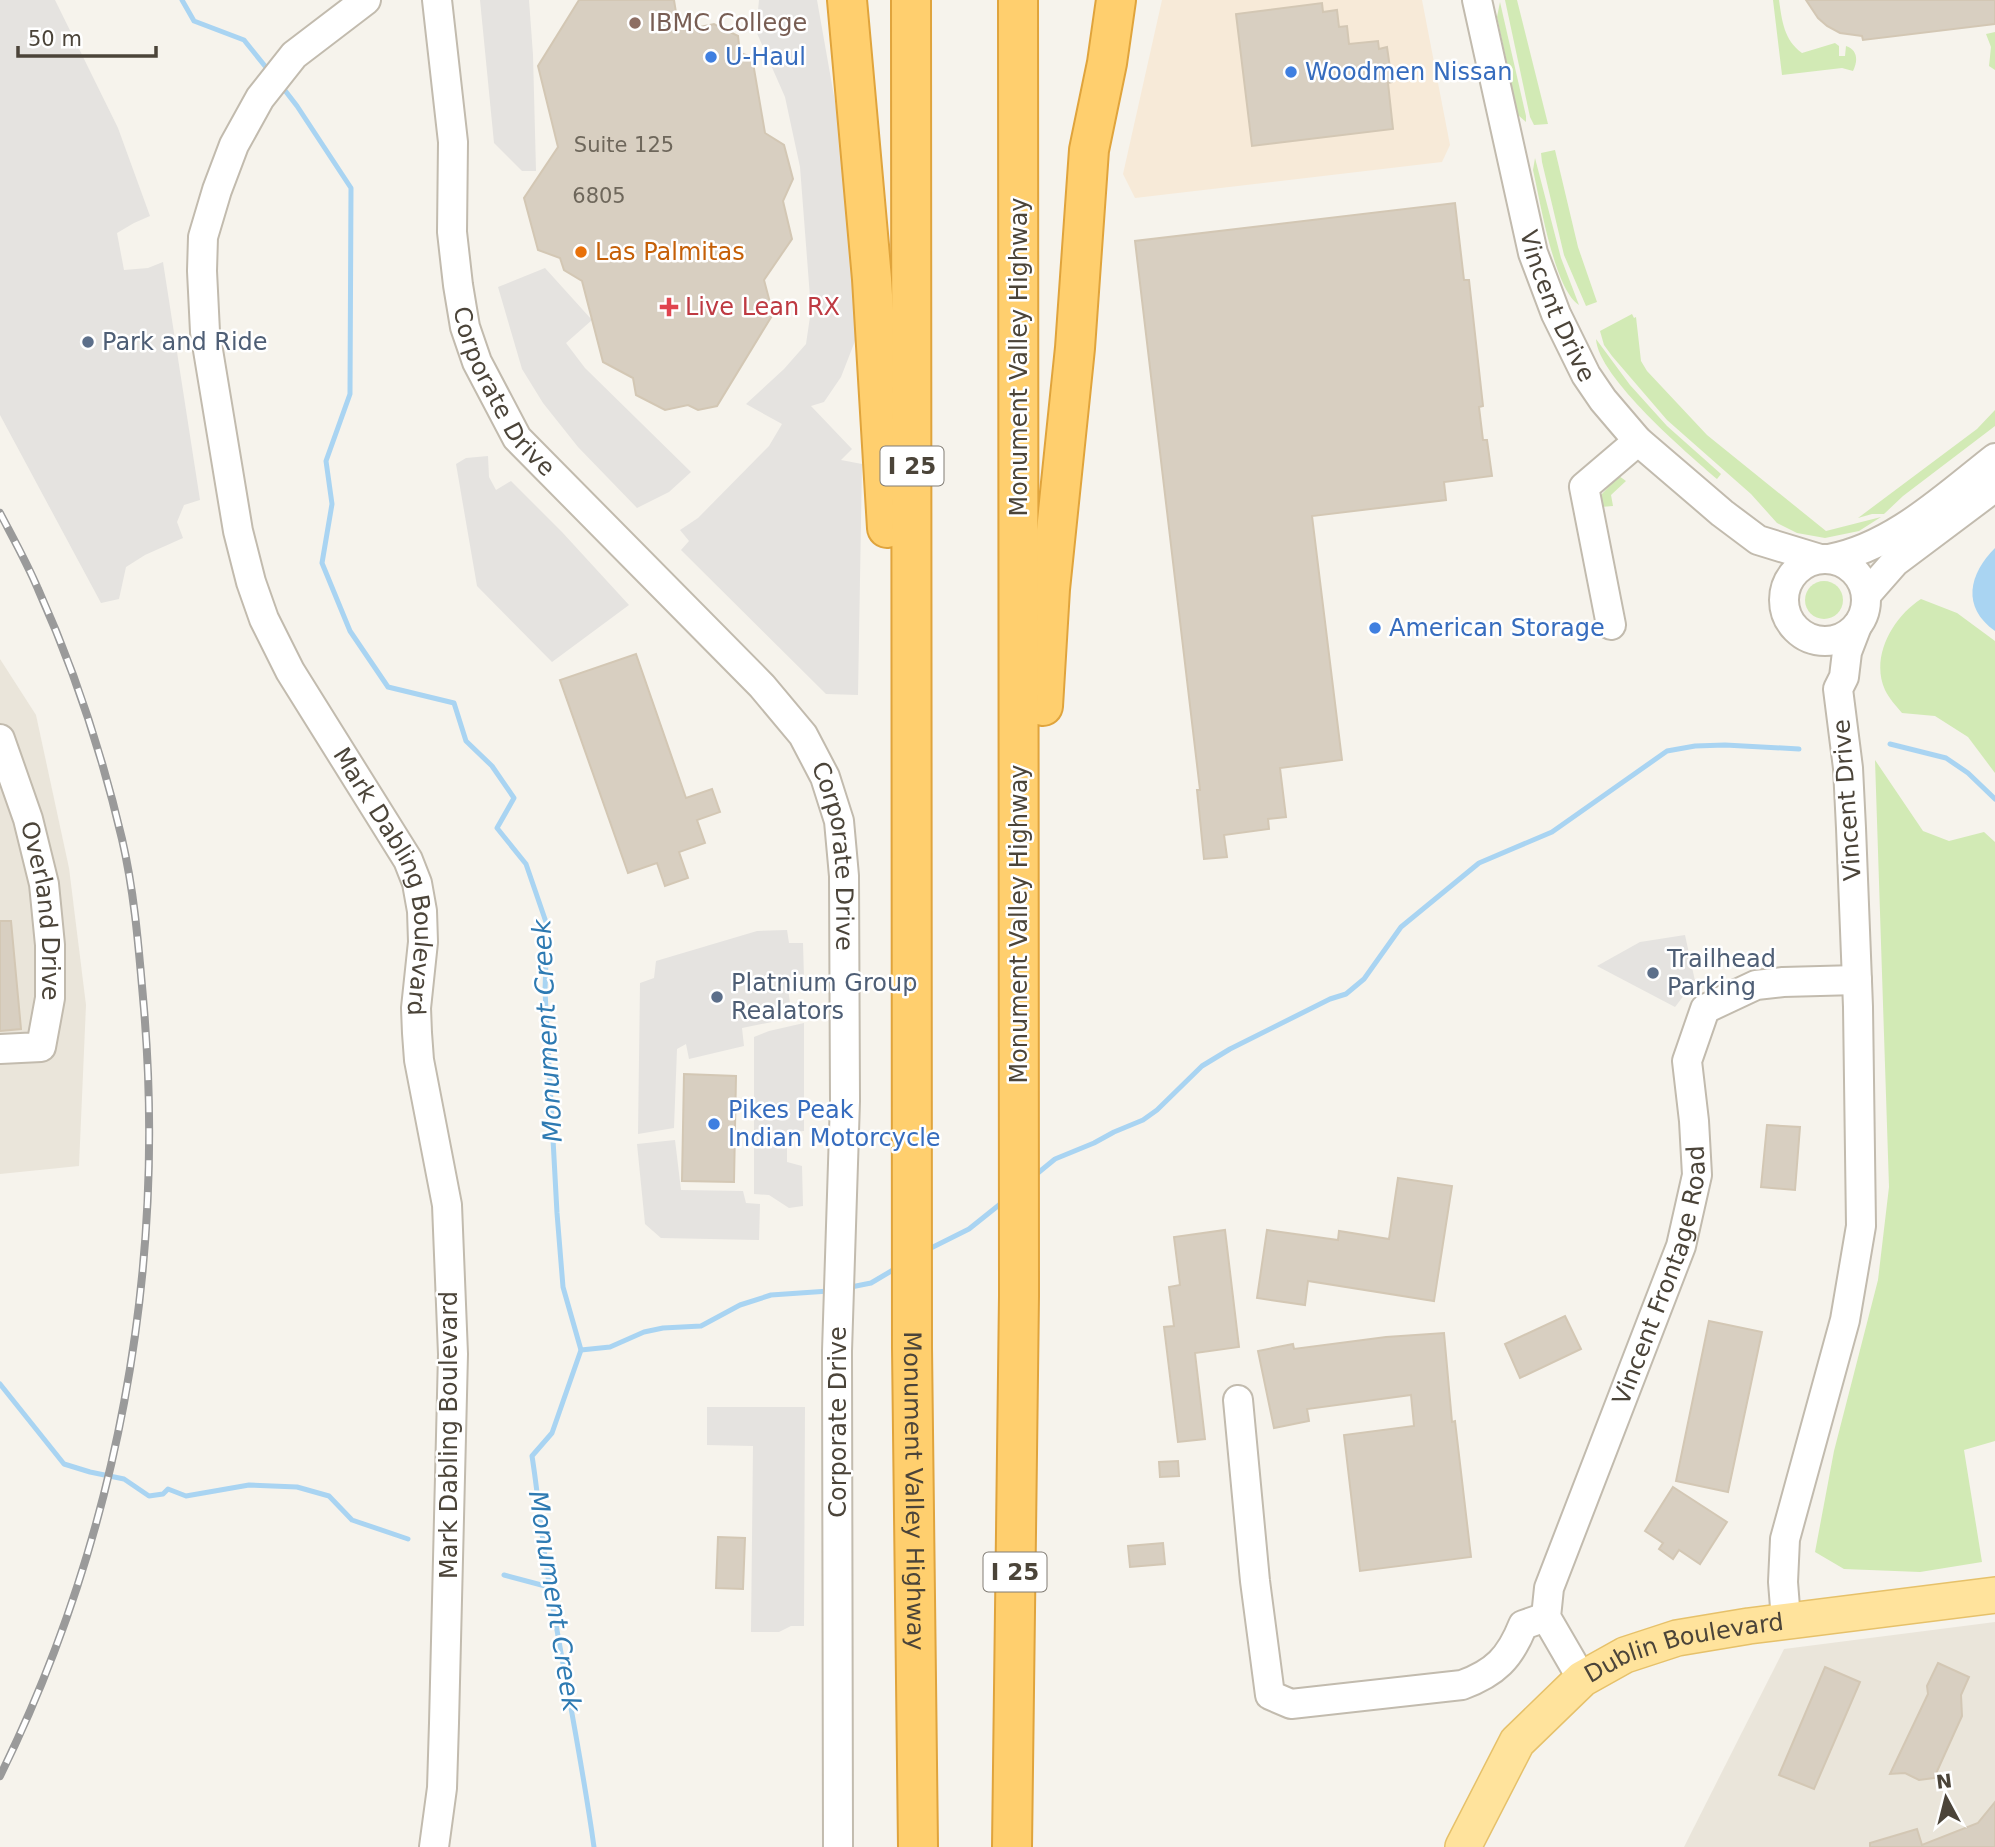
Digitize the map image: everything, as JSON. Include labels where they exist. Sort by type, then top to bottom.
[{"type":"highway","points":[[847,0],[872,279],[884,449],[896,747],[913,932]]},
{"type":"highway","name":"Monument Valley Highway","points":[[911,0],[912,1348],[918,1847]]},
{"type":"highway","name":"Monument Valley Highway","points":[[1012,1847],[1019,1296],[1018,0]]},
{"type":"highway","points":[[1089,150],[1084,120],[1091,0]]},
{"type":"highway","points":[[1020,913],[1040,758],[1050,589],[1075,348],[1089,150],[1107,63],[1116,0]]},
{"type":"main road","name":"Dublin Boulevard","points":[[1463,1847],[1517,1742],[1582,1679],[1625,1655],[1677,1638],[1786,1620],[1995,1595]]},
{"type":"street","name":"Mark Dabling Boulevard","points":[[366,0],[294,55],[260,97],[234,145],[217,190],[203,237],[202,271],[205,332],[238,531],[251,582],[264,619],[290,671],[408,860],[417,883],[422,911],[423,942],[416,1033],[447,1205],[453,1354],[442,1788],[434,1847]]},
{"type":"street","name":"Corporate Drive","points":[[438,0],[453,142],[452,232],[465,327],[477,362],[517,438],[762,687],[803,735],[825,777],[839,821],[844,876],[845,1101],[837,1351],[838,1847]]},
{"type":"street","name":"Vincent Drive","points":[[1477,0],[1523,213],[1540,275],[1586,375],[1603,400],[1638,441],[1758,540],[1824,559]]},
{"type":"street","points":[[1611,625],[1584,487],[1638,441]]},
{"type":"street","points":[[1824,559],[1846,564],[1854,570],[1860,577],[1866,595],[1866,606],[1857,626],[1840,638],[1829,641],[1808,637],[1791,624],[1784,604],[1784,593],[1793,574],[1810,561],[1856,552],[1878,543],[1995,458]]},
{"type":"street","points":[[1866,595],[1895,562],[1995,486]]},
{"type":"street","name":"Vincent Drive","points":[[1758,540],[1784,593]]},
{"type":"street","name":"Vincent Drive","points":[[1786,1620],[1783,1583],[1785,1539],[1845,1320],[1861,1226],[1857,980],[1847,768],[1838,689],[1844,677],[1846,657],[1857,626]]},
{"type":"street","name":"Vincent Drive","points":[[1808,637],[1829,679],[1838,689]]},
{"type":"street","name":"Overland Drive","points":[[0,739],[28,818],[44,884],[50,945],[50,998],[41,1047],[0,1049]]},
{"type":"street","name":"Vincent Frontage Road","points":[[1546,1617],[1549,1588],[1681,1246],[1697,1175],[1687,1061],[1706,1009],[1756,985],[1857,980]]},
{"type":"street","points":[[1238,1400],[1255,1581],[1270,1695],[1292,1704],[1462,1685],[1486,1676],[1503,1659],[1518,1638],[1523,1625],[1546,1617],[1582,1679]]},
{"type":"shaded area","name":"Park and Ride","points":[[0,0],[55,0],[118,128],[150,216],[117,233],[124,270],[148,268],[163,262],[200,500],[184,505],[177,522],[183,538],[126,567],[119,599],[101,603],[0,415]]},
{"type":"shaded area","points":[[480,0],[529,0],[536,171],[522,171],[494,143]]},
{"type":"shaded area","points":[[759,0],[817,0],[840,130],[858,297],[855,341],[841,377],[824,402],[811,406],[852,449],[841,460],[862,464],[858,695],[826,694],[681,550],[689,541],[680,530],[698,518],[769,446],[782,424],[746,404],[784,369],[806,344],[811,310],[800,167],[785,97],[756,31]]},
{"type":"shaded area","name":"Woodmen Nissan","points":[[1162,0],[1422,0],[1450,145],[1442,162],[1135,198],[1123,174]]},
{"type":"shaded area","points":[[545,268],[592,320],[566,343],[585,368],[691,472],[669,492],[637,508],[578,447],[543,403],[522,369],[498,287]]},
{"type":"shaded area","points":[[488,456],[489,477],[496,490],[511,481],[629,605],[552,662],[477,586],[456,464],[466,458]]},
{"type":"shaded area","points":[[0,659],[36,715],[69,868],[86,1005],[79,1166],[0,1174]]},
{"type":"shaded area","points":[[787,930],[789,943],[803,943],[804,978],[787,981],[792,1018],[742,1028],[744,1046],[689,1059],[686,1044],[677,1049],[674,1128],[638,1134],[640,983],[654,978],[656,961],[757,931]]},
{"type":"shaded area","name":"Trailhead Parking","points":[[1685,935],[1695,981],[1675,1007],[1597,966],[1640,942]]},
{"type":"shaded area","points":[[804,1023],[804,1131],[787,1132],[787,1162],[802,1166],[803,1206],[789,1208],[769,1195],[754,1194],[754,1037]]},
{"type":"shaded area","points":[[675,1140],[681,1190],[743,1191],[746,1203],[760,1204],[759,1240],[661,1238],[645,1224],[637,1144]]},
{"type":"shaded area","points":[[707,1407],[805,1407],[804,1626],[791,1626],[779,1632],[751,1632],[753,1446],[707,1445]]},
{"type":"shaded area","points":[[1995,1622],[1995,1847],[1684,1847],[1784,1649]]},
{"type":"green space","points":[[1505,0],[1517,0],[1548,124],[1534,125],[1530,117]]},
{"type":"green space","points":[[1773,0],[1779,0],[1785,30],[1796,48],[1802,53],[1835,43],[1839,46],[1839,56],[1845,56],[1846,46],[1853,50],[1856,56],[1853,71],[1842,68],[1782,75]]},
{"type":"green space","points":[[1500,2],[1526,122],[1518,115],[1497,17]]},
{"type":"green space","points":[[1995,32],[1995,70],[1989,66],[1991,47],[1986,34]]},
{"type":"green space","points":[[1555,150],[1578,247],[1597,302],[1586,306],[1564,255],[1542,162],[1541,153]]},
{"type":"green space","points":[[1535,158],[1561,258],[1579,305],[1570,296],[1555,263],[1533,170]]},
{"type":"green space","points":[[1632,314],[1636,317],[1641,361],[1647,371],[1707,435],[1826,531],[1881,517],[1859,531],[1825,538],[1797,533],[1777,523],[1751,494],[1667,420],[1604,345],[1600,331]]},
{"type":"green space","points":[[1596,339],[1630,385],[1667,426],[1721,474],[1717,479],[1646,414],[1612,373],[1601,355]]},
{"type":"green space","points":[[1995,410],[1995,426],[1903,496],[1884,514],[1858,518],[1977,429]]},
{"type":"green space","points":[[1619,476],[1626,481],[1611,495],[1613,506],[1601,507],[1600,496]]},
{"type":"green space","points":[[1824,581],[1837,587],[1843,600],[1837,613],[1824,619],[1811,613],[1805,600],[1811,587]]},
{"type":"green space","points":[[1921,599],[1957,613],[1995,641],[1995,773],[1968,737],[1935,716],[1902,713],[1885,690],[1880,664],[1882,651],[1901,616]]},
{"type":"green space","points":[[1875,760],[1923,831],[1949,841],[1984,832],[1995,842],[1995,1441],[1964,1450],[1982,1562],[1920,1572],[1844,1569],[1815,1552],[1834,1451],[1878,1280],[1889,1187]]},
{"type":"water","points":[[1995,548],[1995,631],[1977,612],[1973,590],[1979,569]]},
{"type":"building","points":[[579,0],[674,0],[677,19],[700,27],[714,24],[738,36],[740,53],[752,57],[765,133],[784,145],[793,179],[783,201],[792,239],[764,280],[773,314],[717,406],[698,410],[688,405],[665,410],[636,395],[633,378],[603,362],[582,281],[564,270],[560,258],[538,250],[524,198],[558,147],[538,66]]},
{"type":"building","points":[[1806,0],[1995,0],[1995,24],[1863,40],[1862,36],[1840,33],[1827,26]]},
{"type":"building","points":[[1322,3],[1323,12],[1337,10],[1339,27],[1347,26],[1349,44],[1378,41],[1379,49],[1387,47],[1392,82],[1388,83],[1393,129],[1252,146],[1236,14]]},
{"type":"building","points":[[1455,203],[1464,280],[1469,280],[1483,406],[1479,407],[1483,440],[1487,440],[1492,476],[1444,482],[1446,500],[1312,516],[1342,760],[1280,768],[1286,817],[1268,819],[1269,829],[1224,835],[1227,857],[1204,859],[1197,790],[1200,790],[1135,241]]},
{"type":"building","points":[[636,654],[686,798],[712,789],[720,812],[697,820],[705,843],[679,852],[688,878],[665,886],[657,863],[628,873],[560,680]]},
{"type":"building","points":[[0,921],[11,921],[21,1029],[0,1031]]},
{"type":"building","points":[[684,1074],[736,1076],[734,1182],[682,1181]]},
{"type":"building","points":[[1767,1125],[1800,1127],[1795,1190],[1761,1187]]},
{"type":"building","points":[[1398,1178],[1452,1186],[1434,1301],[1308,1281],[1305,1305],[1257,1298],[1267,1230],[1338,1240],[1339,1231],[1389,1239]]},
{"type":"building","points":[[1225,1230],[1239,1347],[1195,1353],[1205,1439],[1178,1442],[1164,1327],[1174,1326],[1169,1287],[1180,1285],[1174,1237]]},
{"type":"building","points":[[1565,1316],[1581,1349],[1520,1378],[1505,1344]]},
{"type":"building","points":[[1709,1321],[1762,1332],[1728,1492],[1676,1481]]},
{"type":"building","points":[[1444,1333],[1452,1422],[1455,1421],[1471,1557],[1360,1571],[1344,1435],[1414,1426],[1411,1395],[1307,1409],[1309,1421],[1274,1428],[1258,1351],[1293,1344],[1294,1349],[1386,1337]]},
{"type":"building","points":[[1178,1461],[1179,1476],[1160,1477],[1159,1462]]},
{"type":"building","points":[[1673,1487],[1727,1522],[1700,1564],[1679,1550],[1673,1559],[1659,1549],[1663,1543],[1645,1531]]},
{"type":"building","points":[[718,1537],[745,1538],[743,1589],[716,1588]]},
{"type":"building","points":[[1163,1543],[1165,1564],[1130,1567],[1128,1546]]},
{"type":"building","points":[[1938,1663],[1969,1677],[1961,1695],[1962,1716],[1934,1778],[1919,1780],[1905,1773],[1890,1774],[1928,1694],[1927,1686]]},
{"type":"building","points":[[1825,1667],[1860,1682],[1814,1789],[1779,1775]]},
{"type":"building","points":[[1995,1802],[1995,1847],[1870,1847],[1870,1843],[1917,1829],[1922,1845],[1978,1823]]},
{"type":"waterway","name":"Monument Creek","points":[[182,0],[194,21],[244,40],[269,71]]},
{"type":"waterway","name":"Monument Creek","points":[[280,84],[351,188],[350,394],[326,461],[332,504],[322,563],[350,631],[388,687],[454,703],[466,741],[492,766],[514,798],[497,828],[526,864],[547,925],[545,991],[557,1213],[563,1287],[581,1350],[552,1433],[532,1456],[547,1572],[594,1847]]},
{"type":"waterway","points":[[1890,744],[1946,758],[1968,773],[1995,799]]},
{"type":"waterway","points":[[1033,1177],[1055,1159],[1143,1120],[1202,1066],[1230,1049],[1330,999],[1346,994],[1364,979],[1401,927],[1479,863],[1552,832],[1667,751],[1725,745],[1799,749]]},
{"type":"waterway","points":[[927,1250],[969,1229],[1004,1201]]},
{"type":"waterway","points":[[846,1288],[871,1283],[898,1267]]},
{"type":"waterway","points":[[581,1350],[610,1347],[644,1332],[663,1328],[701,1326],[740,1305],[771,1295],[829,1291]]},
{"type":"waterway","points":[[0,1384],[64,1464],[124,1479],[149,1496],[163,1494],[168,1489],[186,1496],[249,1485],[297,1487],[329,1496],[352,1520],[408,1539]]},
{"type":"waterway","points":[[504,1575],[549,1587]]},
{"type":"railway","points":[[0,513],[34,579],[64,650],[86,712],[114,807],[136,924],[149,1108],[147,1206],[139,1305],[124,1402],[103,1499],[75,1593],[41,1686],[0,1776]]},
{"type":"place","name":"IBMC College","points":[[635,23]]},
{"type":"place","name":"U-Haul","points":[[711,57]]},
{"type":"place","name":"Woodmen Nissan","points":[[1291,72]]},
{"type":"place","name":"Las Palmitas","points":[[581,252]]},
{"type":"place","name":"Live Lean RX","points":[[669,307]]},
{"type":"place","name":"Park and Ride","points":[[88,342]]},
{"type":"place","name":"American Storage","points":[[1375,628]]},
{"type":"place","name":"Trailhead Parking","points":[[1653,973]]},
{"type":"place","name":"Platnium Group Realators","points":[[717,997]]},
{"type":"place","name":"Pikes Peak Indian Motorcycle","points":[[714,1124]]}]
